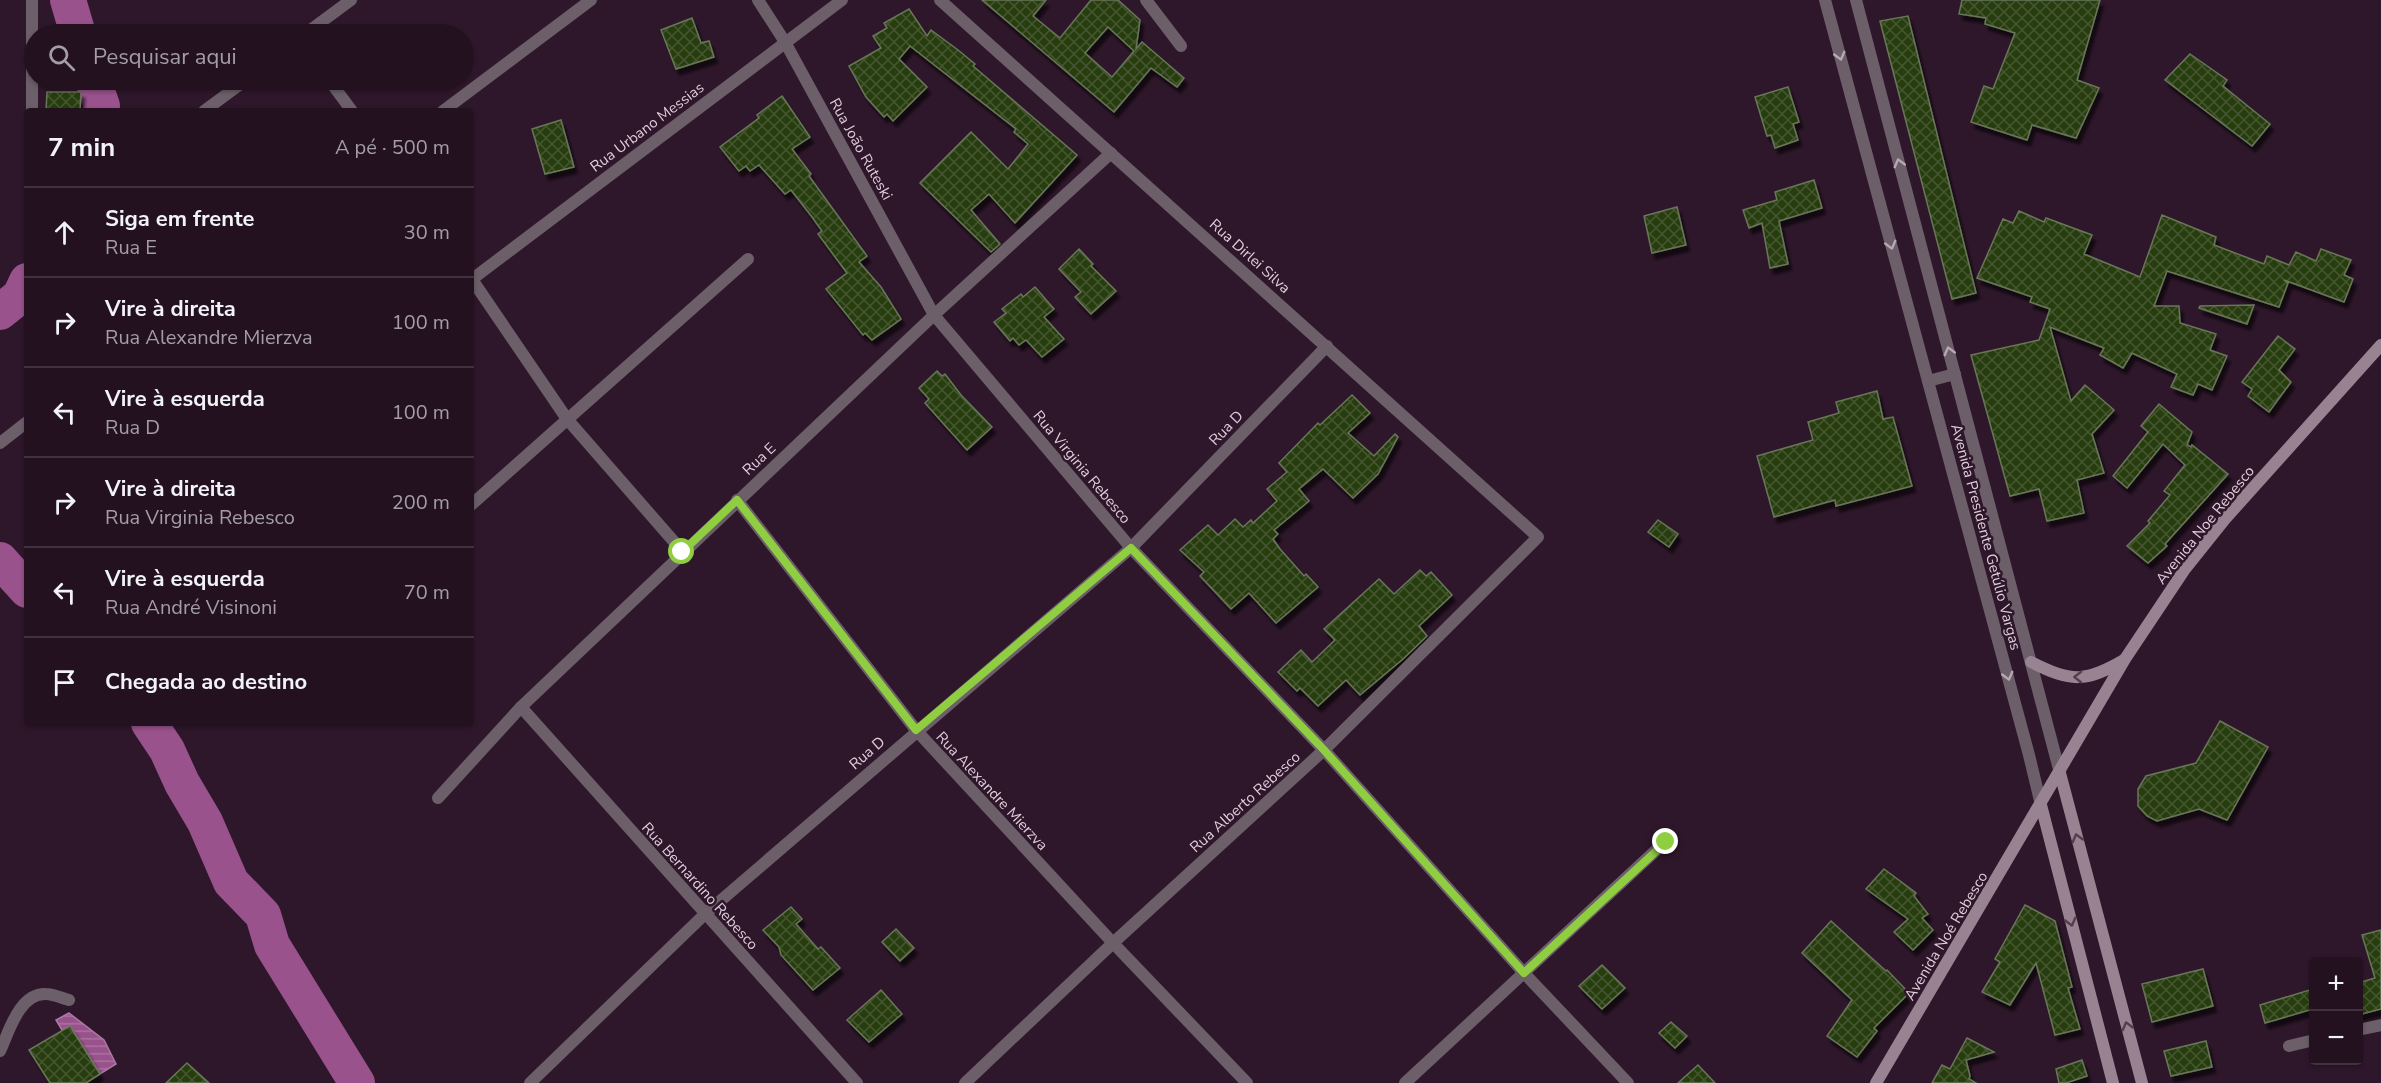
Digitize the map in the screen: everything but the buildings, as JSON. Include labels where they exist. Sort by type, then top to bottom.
[{"type":"main road","name":"Avenida Noe Rebesco","points":[[2041,805],[2125,659],[2185,569],[2225,519],[2381,345]]},
{"type":"main road","points":[[2031,662],[2068,677],[2088,677],[2125,659]]},
{"type":"main road","name":"Avenida Presidente Getúlio Vargas","points":[[2060,773],[2142,1083]]},
{"type":"main road","name":"Avenida Noé Rebesco","points":[[1876,1083],[2041,805]]},
{"type":"main road","name":"Avenida Presidente Getúlio Vargas","points":[[2041,805],[2113,1083]]},
{"type":"street","points":[[32,0],[32,24]]},
{"type":"street","points":[[319,24],[351,0]]},
{"type":"street","points":[[474,88],[591,0]]},
{"type":"street","name":"Rua João Ruteski","points":[[758,0],[785,42],[934,315]]},
{"type":"street","name":"Rua Urbano Messias","points":[[474,277],[842,0]]},
{"type":"street","name":"Rua Dirlei Silva","points":[[939,0],[1538,537]]},
{"type":"street","points":[[1146,0],[1181,46]]},
{"type":"street","name":"Avenida Presidente Getúlio Vargas","points":[[1825,0],[2030,755],[2041,805]]},
{"type":"street","name":"Avenida Presidente Getúlio Vargas","points":[[1856,0],[2060,773]]},
{"type":"street","points":[[32,90],[32,108]]},
{"type":"street","points":[[208,108],[232,90]]},
{"type":"street","points":[[337,90],[350,108]]},
{"type":"street","points":[[447,108],[471,90]]},
{"type":"street","name":"Rua E","points":[[438,798],[521,707],[682,552],[934,315],[1111,153]]},
{"type":"street","points":[[474,502],[748,259]]},
{"type":"street","points":[[474,283],[567,420],[682,552]]},
{"type":"street","name":"Rua Virginia Rebesco","points":[[934,315],[1131,548],[1324,750],[1524,973],[1628,1083]]},
{"type":"street","name":"Rua D","points":[[530,1083],[705,914],[916,730],[1131,548],[1327,346]]},
{"type":"street","points":[[1928,381],[1955,374]]},
{"type":"street","points":[[0,443],[24,424]]},
{"type":"street","name":"Rua Alexandre Mierzva","points":[[737,500],[916,730],[1113,943],[1247,1083]]},
{"type":"street","name":"Rua Alberto Rebesco","points":[[965,1083],[1113,943],[1324,750],[1538,537]]},
{"type":"street","name":"Rua Bernardino Rebesco","points":[[521,707],[857,1083]]},
{"type":"street","points":[[1405,1083],[1666,842]]},
{"type":"street","points":[[0,1051],[20,1009],[32,997],[45,994],[69,1000]]},
{"type":"street","points":[[2363,1029],[2381,1024]]},
{"type":"street","points":[[2289,1046],[2309,1042]]},
{"type":"shaded area","points":[[69,1013],[104,1040],[116,1064],[100,1074],[70,1026],[62,1030],[56,1020]]},
{"type":"waterway","points":[[68,0],[75,24]]},
{"type":"waterway","points":[[96,90],[101,108]]},
{"type":"waterway","points":[[0,312],[20,296],[24,287]]},
{"type":"waterway","points":[[0,560],[24,587]]},
{"type":"waterway","points":[[151,726],[167,750],[182,783],[205,822],[231,882],[263,915],[272,945],[357,1083]]},
{"type":"route","points":[[682,552],[737,500],[916,730],[1131,548],[1324,750],[1524,973],[1666,842]]}]
